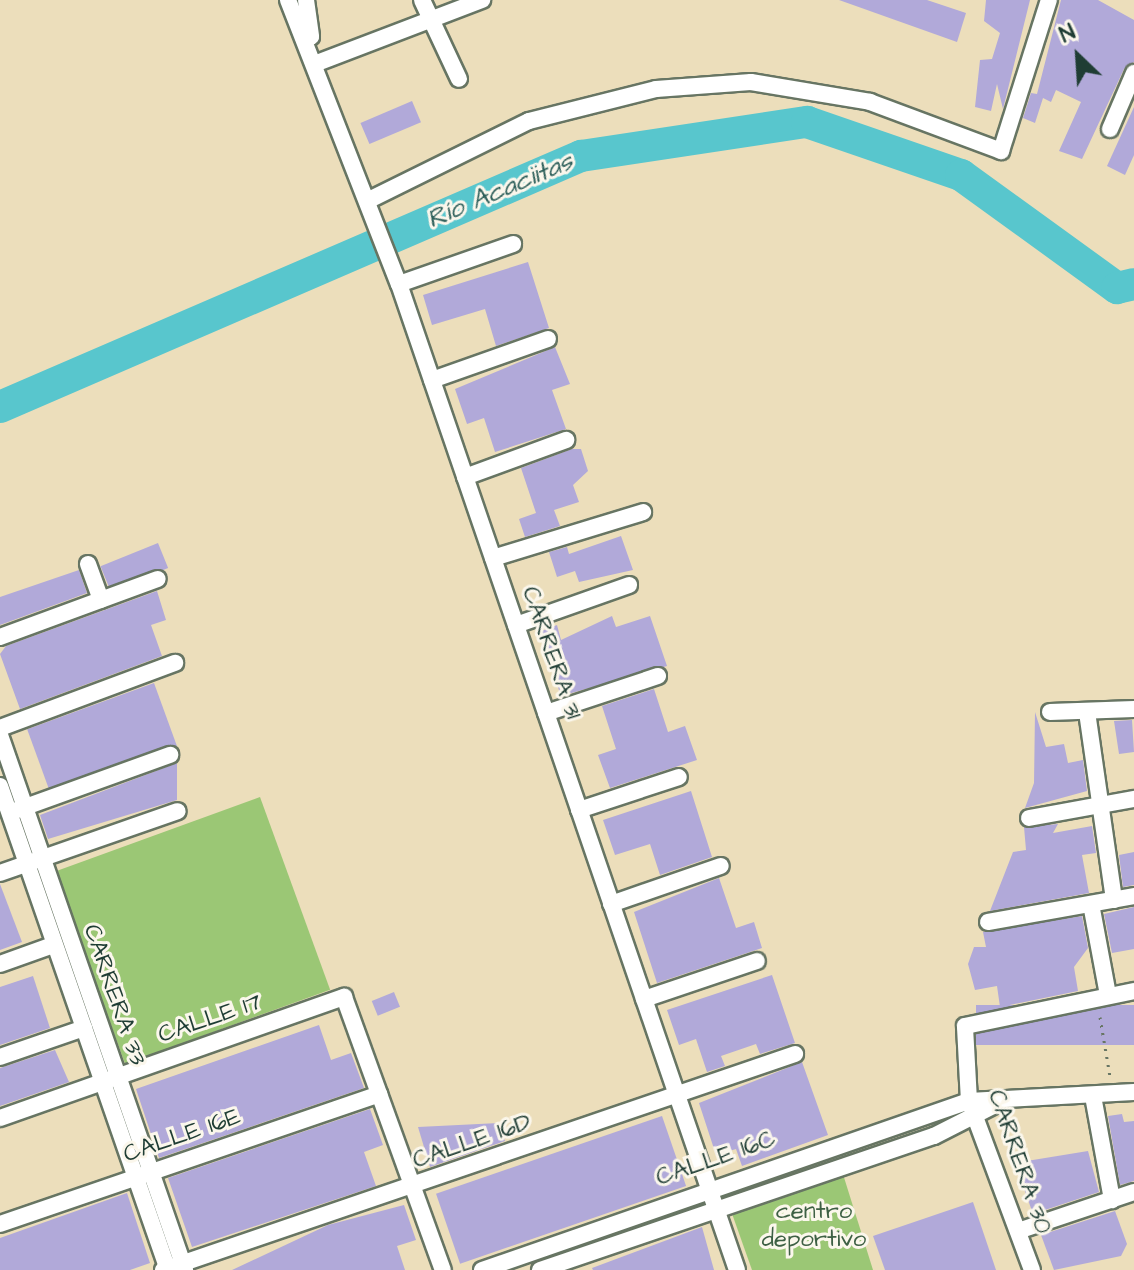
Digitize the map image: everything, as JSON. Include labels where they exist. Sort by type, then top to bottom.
[{"type":"street","name":"CARRERA 31","points":[[288,0],[316,58],[397,276],[737,1270]]},
{"type":"street","name":"CARRERA 31","points":[[306,0],[316,58]]},
{"type":"street","points":[[422,0],[459,79]]},
{"type":"street","points":[[316,58],[430,21],[482,0]]},
{"type":"street","points":[[370,204],[529,121],[656,89],[751,82],[870,102],[995,152],[1004,146],[1049,0]]},
{"type":"street","points":[[1110,129],[1134,73]]},
{"type":"street","points":[[397,276],[513,244]]},
{"type":"street","points":[[432,380],[548,339]]},
{"type":"street","points":[[465,477],[566,440]]},
{"type":"street","points":[[493,558],[643,512]]},
{"type":"street","points":[[88,564],[101,600]]},
{"type":"street","points":[[0,637],[158,579]]},
{"type":"street","points":[[516,625],[629,585]]},
{"type":"street","points":[[0,728],[175,663]]},
{"type":"street","points":[[546,713],[658,676]]},
{"type":"street","points":[[1050,712],[1134,709]]},
{"type":"street","points":[[1087,712],[1114,900]]},
{"type":"street","name":"CARRERA 33","points":[[0,735],[17,810],[173,1268]]},
{"type":"street","points":[[17,810],[170,755]]},
{"type":"street","points":[[579,810],[679,777]]},
{"type":"street","name":"CARRERA 33","points":[[0,786],[17,810]]},
{"type":"street","points":[[1029,818],[1134,799]]},
{"type":"street","points":[[0,873],[178,811]]},
{"type":"street","name":"CARRERA 33","points":[[34,861],[53,945],[84,1028],[110,1080]]},
{"type":"street","points":[[611,904],[721,866]]},
{"type":"street","points":[[988,922],[1134,896]]},
{"type":"street","points":[[1091,904],[1102,996],[1134,991]]},
{"type":"street","points":[[0,964],[53,945]]},
{"type":"street","points":[[644,999],[757,961]]},
{"type":"street","name":"CARRERA 30","points":[[1032,1270],[969,1101],[967,1022],[1102,996]]},
{"type":"street","name":"CALLE 17","points":[[0,1118],[344,997],[379,1094]]},
{"type":"street","points":[[0,1057],[84,1028]]},
{"type":"street","name":"CALLE 16D","points":[[173,1268],[413,1188],[795,1054]]},
{"type":"street","points":[[969,1101],[995,1105],[1134,1092]]},
{"type":"street","points":[[379,1094],[443,1270]]},
{"type":"street","name":"CALLE 16E","points":[[0,1224],[379,1094]]},
{"type":"street","points":[[1093,1096],[1112,1200]]},
{"type":"street","name":"CALLE 16C","points":[[482,1270],[707,1187],[969,1101]]},
{"type":"street","name":"CALLE 16C","points":[[540,1270],[976,1120],[995,1105]]},
{"type":"street","points":[[1018,1231],[1134,1192]]},
{"type":"path","points":[[1102,996],[1114,1094]]},
{"type":"green space","points":[[260,797],[330,990],[125,1064],[55,872]]},
{"type":"green space","name":"centro deportivo","points":[[842,1171],[873,1270],[752,1270],[730,1208]]},
{"type":"building","points":[[839,0],[927,0],[966,13],[957,42]]},
{"type":"building","points":[[986,0],[1030,0],[1003,109],[997,84],[991,111],[975,107],[980,60],[992,59],[1000,33],[984,21]]},
{"type":"building","points":[[1061,0],[1098,0],[1134,20],[1134,62],[1124,69],[1082,159],[1059,151],[1081,102],[1056,90],[1051,102],[1043,98],[1035,123],[1023,118],[1031,93],[1037,94]]},
{"type":"building","points":[[412,101],[421,122],[369,144],[360,123]]},
{"type":"building","points":[[1134,107],[1134,155],[1125,175],[1107,166]]},
{"type":"building","points":[[528,262],[549,328],[496,346],[485,309],[432,325],[423,295]]},
{"type":"building","points":[[555,347],[570,384],[552,390],[566,429],[495,452],[484,418],[467,424],[455,389]]},
{"type":"building","points":[[572,449],[581,449],[588,471],[573,485],[579,502],[554,510],[560,526],[525,537],[519,519],[536,513],[521,468]]},
{"type":"building","points":[[621,536],[633,570],[579,582],[575,571],[557,577],[549,552],[567,547],[569,554]]},
{"type":"building","points":[[158,543],[168,568],[111,591],[101,566]]},
{"type":"building","points":[[79,570],[87,593],[0,625],[0,597]]},
{"type":"building","points":[[157,591],[166,620],[151,625],[162,656],[20,709],[0,654],[6,646]]},
{"type":"building","points":[[612,616],[616,627],[650,616],[667,666],[561,696],[539,632],[557,625],[561,640]]},
{"type":"building","points":[[154,683],[177,746],[50,792],[27,729]]},
{"type":"building","points":[[654,689],[668,732],[685,726],[697,760],[610,788],[598,755],[616,749],[602,706]]},
{"type":"building","points":[[1035,712],[1046,747],[1064,744],[1068,763],[1083,760],[1087,791],[1025,808],[1034,783]]},
{"type":"building","points":[[1132,720],[1134,752],[1119,754],[1114,721]]},
{"type":"building","points":[[177,763],[177,800],[48,839],[40,815]]},
{"type":"building","points":[[691,791],[712,857],[660,875],[650,844],[615,855],[603,820]]},
{"type":"building","points":[[1058,824],[1053,833],[1092,826],[1096,853],[1082,855],[1089,893],[990,911],[1013,852],[1026,850],[1024,827]]},
{"type":"building","points":[[1134,852],[1134,885],[1123,887],[1119,855]]},
{"type":"building","points":[[719,878],[736,928],[754,922],[762,948],[657,983],[634,912]]},
{"type":"building","points":[[0,884],[22,942],[0,950]]},
{"type":"building","points":[[1134,907],[1134,949],[1112,953],[1104,914]]},
{"type":"building","points":[[1082,916],[1088,948],[1074,967],[1078,991],[1000,1007],[997,986],[975,990],[968,964],[974,947],[986,947],[983,932]]},
{"type":"building","points":[[772,975],[795,1043],[760,1054],[756,1044],[721,1056],[725,1066],[707,1072],[696,1039],[679,1045],[667,1010]]},
{"type":"building","points":[[33,976],[50,1028],[0,1045],[0,987]]},
{"type":"building","points":[[394,992],[400,1007],[378,1016],[372,1001]]},
{"type":"building","points":[[976,1005],[1134,1005],[1134,1045],[976,1045]]},
{"type":"building","points":[[319,1025],[331,1060],[351,1053],[364,1088],[159,1158],[136,1089]]},
{"type":"building","points":[[55,1050],[69,1082],[0,1106],[0,1068]]},
{"type":"building","points":[[802,1062],[828,1135],[742,1166],[736,1149],[716,1155],[699,1103]]},
{"type":"building","points":[[370,1109],[383,1145],[364,1152],[376,1186],[192,1247],[168,1178]]},
{"type":"building","points":[[1122,1114],[1124,1122],[1134,1121],[1134,1181],[1120,1185],[1108,1116]]},
{"type":"building","points":[[662,1116],[686,1186],[460,1264],[436,1194]]},
{"type":"building","points":[[499,1123],[505,1141],[430,1167],[418,1127]]},
{"type":"building","points":[[1088,1151],[1099,1192],[1033,1214],[1015,1163]]},
{"type":"building","points":[[127,1193],[150,1263],[130,1270],[0,1270],[0,1238]]},
{"type":"building","points":[[973,1202],[996,1270],[885,1270],[873,1236]]},
{"type":"building","points":[[404,1205],[416,1240],[397,1246],[405,1270],[232,1270],[328,1225]]},
{"type":"building","points":[[1115,1211],[1127,1244],[1121,1256],[1054,1270],[1041,1235]]},
{"type":"building","points":[[702,1227],[714,1270],[592,1268]]},
{"type":"waterway","name":"Río Acaciitas","points":[[0,407],[581,156],[807,122],[961,175],[1117,288],[1134,284]]}]
